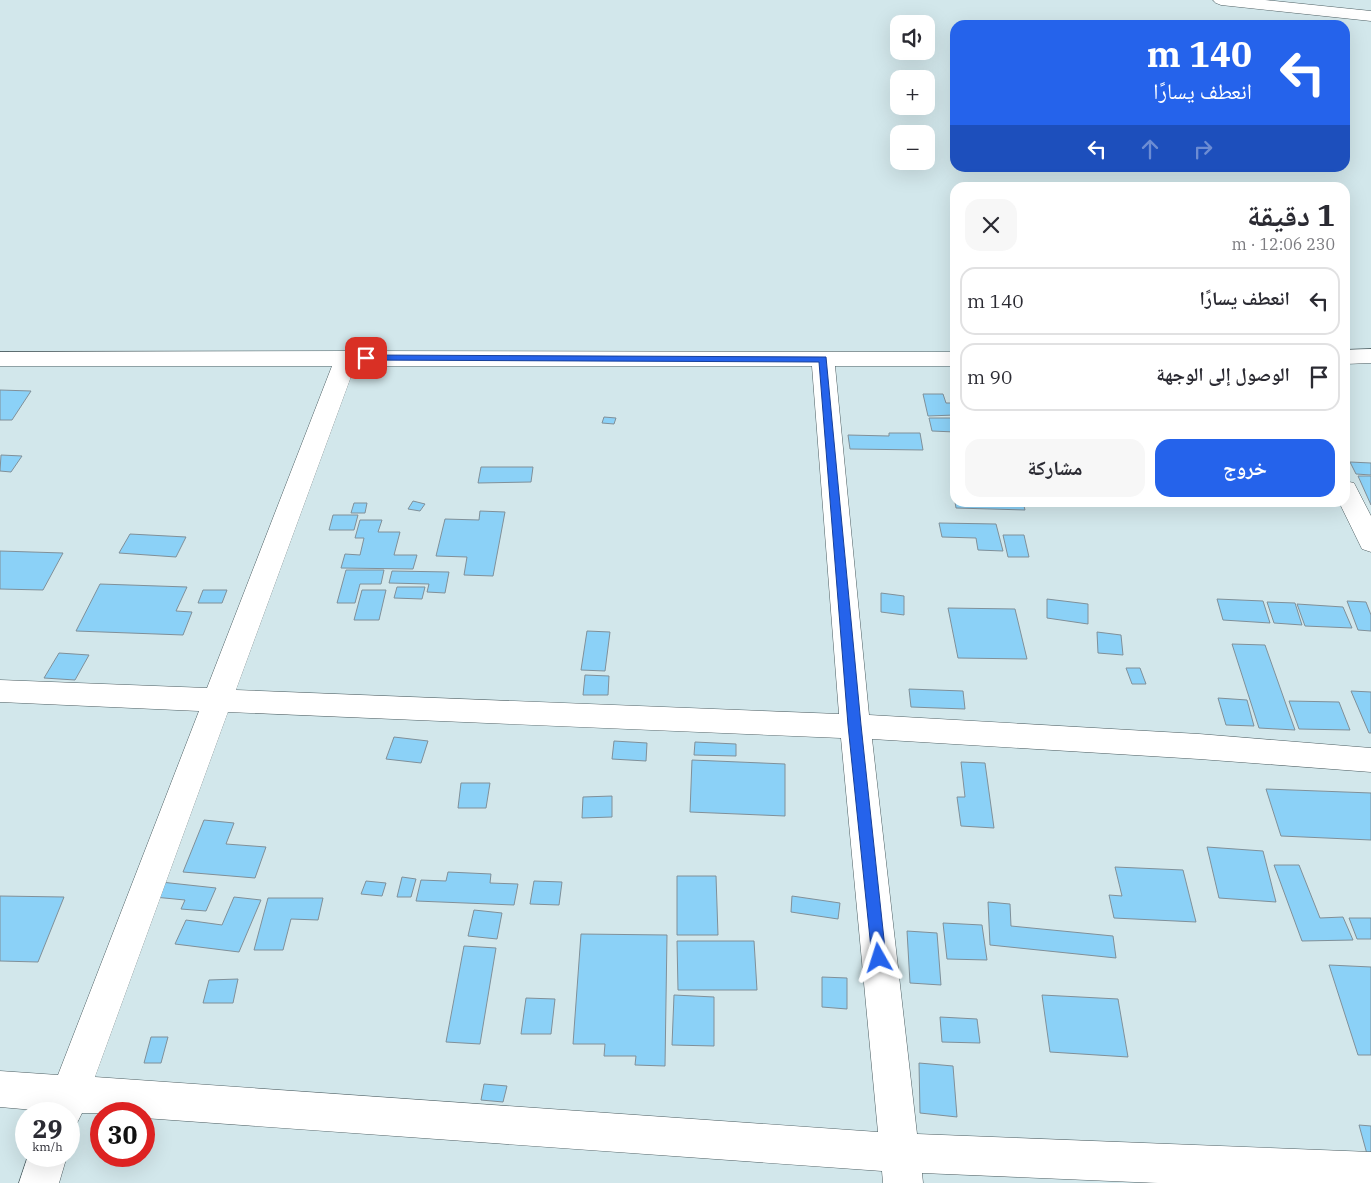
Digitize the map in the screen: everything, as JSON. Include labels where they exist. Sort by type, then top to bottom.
[{"type":"street","points":[[1221,0],[1371,16]]},
{"type":"street","points":[[1350,357],[1371,356]]},
{"type":"street","points":[[67,1102],[346,358]]},
{"type":"street","points":[[0,359],[950,359]]},
{"type":"street","points":[[823,359],[854,725],[901,1168]]},
{"type":"street","points":[[1350,500],[1371,544]]},
{"type":"street","points":[[0,691],[854,725],[1280,751],[1371,760]]},
{"type":"street","points":[[0,1089],[54,1102]]},
{"type":"street","points":[[80,1106],[901,1168],[1254,1175],[1371,1172]]},
{"type":"street","points":[[38,1183],[44,1167]]},
{"type":"building","points":[[0,390],[31,391],[12,420],[0,420]]},
{"type":"building","points":[[923,394],[943,394],[946,403],[950,403],[950,415],[928,416]]},
{"type":"building","points":[[604,417],[616,418],[614,424],[602,423]]},
{"type":"building","points":[[929,418],[950,418],[950,432],[932,431]]},
{"type":"building","points":[[889,433],[920,433],[923,450],[850,449],[848,435],[889,436]]},
{"type":"building","points":[[1,455],[22,456],[11,472],[0,471]]},
{"type":"building","points":[[1350,462],[1371,463],[1371,475],[1356,474]]},
{"type":"building","points":[[481,467],[533,467],[531,482],[478,483]]},
{"type":"building","points":[[1358,476],[1371,476],[1371,505]]},
{"type":"building","points":[[413,501],[425,504],[420,511],[408,509]]},
{"type":"building","points":[[354,503],[367,503],[365,513],[351,513]]},
{"type":"building","points":[[956,507],[1024,507],[1025,510]]},
{"type":"building","points":[[480,511],[505,512],[493,576],[464,575],[467,557],[436,556],[445,519],[479,520]]},
{"type":"building","points":[[333,515],[358,515],[354,530],[329,530]]},
{"type":"building","points":[[360,520],[382,520],[378,532],[400,532],[394,555],[417,555],[413,569],[341,568],[345,554],[360,555],[364,538],[355,538]]},
{"type":"building","points":[[939,523],[996,524],[1003,551],[978,550],[976,538],[942,537]]},
{"type":"building","points":[[130,534],[186,537],[176,557],[119,553]]},
{"type":"building","points":[[1003,535],[1024,535],[1029,557],[1008,557]]},
{"type":"building","points":[[0,551],[63,553],[43,590],[0,589]]},
{"type":"building","points":[[346,570],[384,570],[381,584],[360,584],[355,603],[337,603]]},
{"type":"building","points":[[392,571],[449,572],[445,593],[427,592],[429,584],[389,583]]},
{"type":"building","points":[[100,584],[187,587],[176,611],[192,612],[183,635],[76,631]]},
{"type":"building","points":[[397,587],[425,587],[422,599],[394,598]]},
{"type":"building","points":[[203,590],[227,590],[222,603],[198,603]]},
{"type":"building","points":[[362,590],[386,590],[379,620],[354,620]]},
{"type":"building","points":[[881,593],[904,596],[904,615],[881,612]]},
{"type":"building","points":[[1047,599],[1088,604],[1088,624],[1047,618]]},
{"type":"building","points":[[1217,599],[1263,601],[1270,623],[1223,620]]},
{"type":"building","points":[[1347,601],[1366,602],[1371,615],[1371,631],[1358,630]]},
{"type":"building","points":[[1267,602],[1295,603],[1302,625],[1274,623]]},
{"type":"building","points":[[1297,604],[1343,607],[1352,628],[1305,626]]},
{"type":"building","points":[[948,608],[1015,609],[1027,659],[958,658]]},
{"type":"building","points":[[587,631],[610,632],[605,671],[581,670]]},
{"type":"building","points":[[1097,632],[1121,635],[1123,655],[1098,653]]},
{"type":"building","points":[[1232,644],[1265,645],[1295,730],[1259,728]]},
{"type":"building","points":[[59,653],[89,655],[75,680],[44,678]]},
{"type":"building","points":[[1126,668],[1140,668],[1146,684],[1132,684]]},
{"type":"building","points":[[585,675],[609,676],[608,695],[583,695]]},
{"type":"building","points":[[909,689],[963,691],[965,709],[911,707]]},
{"type":"building","points":[[1351,691],[1371,692],[1371,733],[1369,733]]},
{"type":"building","points":[[1218,698],[1247,700],[1254,726],[1226,725]]},
{"type":"building","points":[[1289,701],[1339,702],[1350,730],[1299,729]]},
{"type":"building","points":[[394,737],[428,741],[421,763],[386,759]]},
{"type":"building","points":[[614,741],[647,743],[646,761],[612,759]]},
{"type":"building","points":[[695,742],[736,744],[736,756],[694,755]]},
{"type":"building","points":[[692,760],[785,764],[785,816],[690,812]]},
{"type":"building","points":[[961,762],[985,763],[994,828],[961,826],[957,797],[965,797]]},
{"type":"building","points":[[461,783],[490,783],[486,808],[458,808]]},
{"type":"building","points":[[1266,789],[1371,793],[1371,840],[1281,836]]},
{"type":"building","points":[[612,796],[612,817],[582,818],[583,797]]},
{"type":"building","points":[[204,820],[234,823],[226,844],[266,847],[255,878],[183,872]]},
{"type":"building","points":[[1207,847],[1263,851],[1276,902],[1219,898]]},
{"type":"building","points":[[1274,865],[1299,865],[1320,918],[1343,917],[1353,940],[1302,941]]},
{"type":"building","points":[[1115,867],[1183,870],[1196,922],[1114,918],[1109,895],[1122,896]]},
{"type":"building","points":[[448,872],[491,874],[490,883],[518,884],[514,905],[416,901],[421,880],[446,881]]},
{"type":"building","points":[[677,876],[716,876],[718,935],[677,935]]},
{"type":"building","points":[[402,877],[416,879],[411,897],[397,897]]},
{"type":"building","points":[[366,881],[386,883],[382,896],[361,894]]},
{"type":"building","points":[[534,881],[562,882],[559,905],[530,904]]},
{"type":"building","points":[[161,882],[216,888],[206,911],[181,909],[185,900],[154,897]]},
{"type":"building","points":[[0,896],[64,897],[38,962],[0,961]]},
{"type":"building","points":[[792,896],[840,903],[838,919],[791,912]]},
{"type":"building","points":[[234,897],[261,900],[239,952],[175,944],[186,920],[222,925]]},
{"type":"building","points":[[268,898],[323,898],[318,920],[291,919],[283,950],[254,950]]},
{"type":"building","points":[[988,902],[1010,904],[1011,926],[1113,936],[1116,958],[990,945]]},
{"type":"building","points":[[474,910],[502,913],[497,939],[468,936]]},
{"type":"building","points":[[1349,918],[1371,918],[1371,939],[1357,939]]},
{"type":"building","points":[[943,923],[982,925],[987,960],[947,959]]},
{"type":"building","points":[[907,931],[937,933],[941,985],[910,983]]},
{"type":"building","points":[[581,934],[667,935],[665,1066],[635,1065],[636,1056],[604,1056],[605,1044],[573,1044]]},
{"type":"building","points":[[677,941],[754,941],[757,990],[678,990]]},
{"type":"building","points":[[464,946],[496,948],[480,1044],[446,1042]]},
{"type":"building","points":[[1329,965],[1371,967],[1371,1055],[1358,1055]]},
{"type":"building","points":[[822,977],[847,978],[847,1009],[822,1007]]},
{"type":"building","points":[[238,979],[233,1003],[203,1003],[209,980]]},
{"type":"building","points":[[674,995],[714,997],[714,1046],[672,1045]]},
{"type":"building","points":[[1042,995],[1118,999],[1128,1057],[1050,1052]]},
{"type":"building","points":[[526,998],[555,999],[551,1034],[521,1034]]},
{"type":"building","points":[[940,1017],[977,1019],[980,1043],[942,1042]]},
{"type":"building","points":[[151,1037],[168,1037],[161,1063],[144,1063]]},
{"type":"building","points":[[919,1063],[953,1066],[957,1117],[920,1113]]},
{"type":"building","points":[[484,1084],[507,1086],[503,1102],[481,1100]]},
{"type":"building","points":[[1359,1125],[1371,1126],[1371,1154],[1367,1154]]},
{"type":"route","points":[[366,358],[823,359],[854,725],[879,958]]}]
